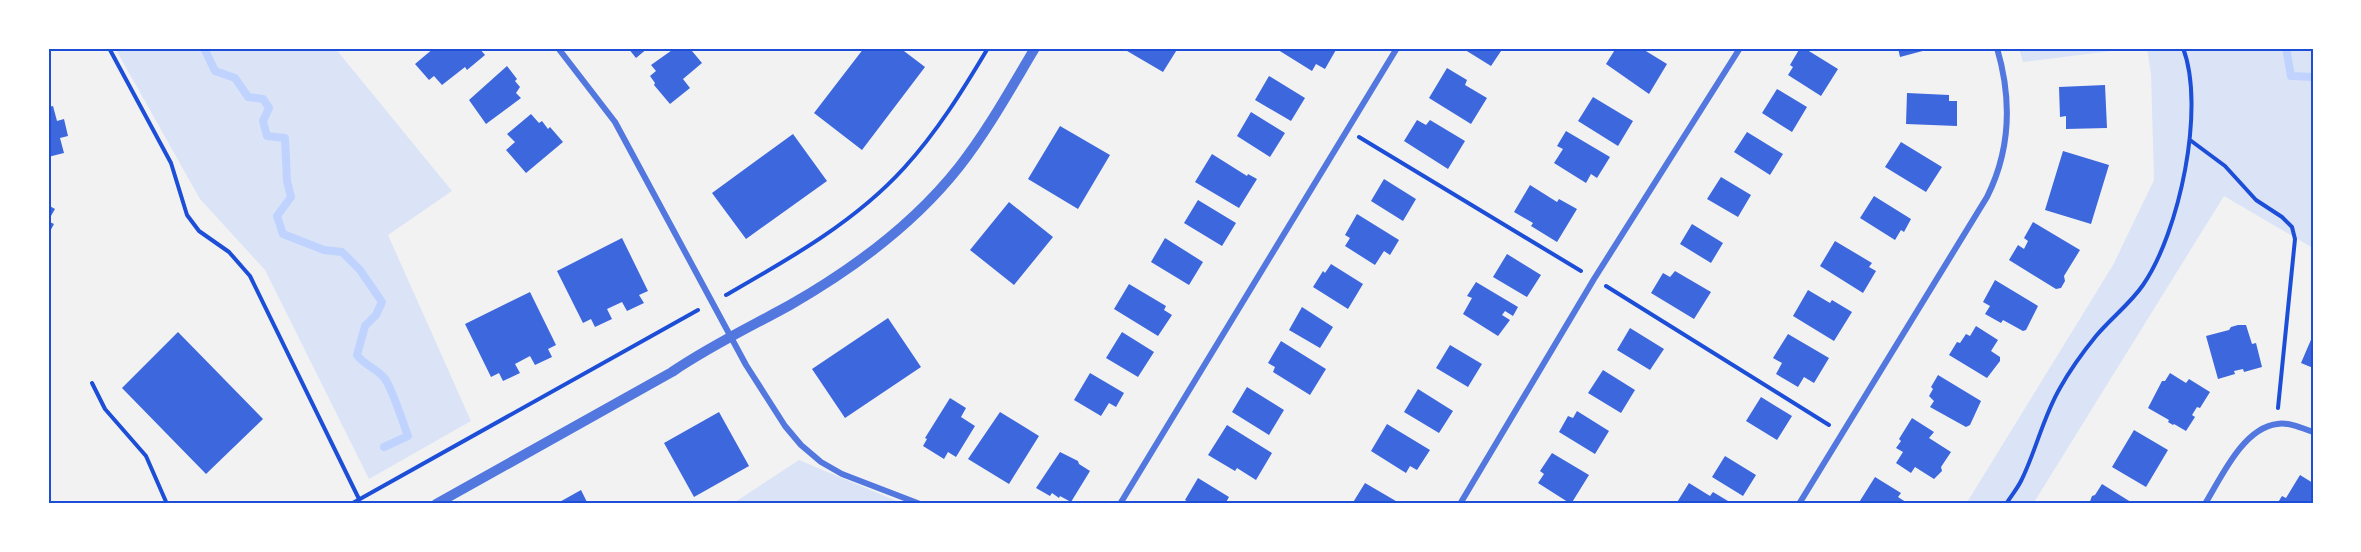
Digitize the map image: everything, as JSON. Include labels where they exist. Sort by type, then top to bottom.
[{"type":"street","points":[[558,48],[615,122],[746,365],[779,417],[801,445],[821,462],[842,474],[920,504]]},
{"type":"street","points":[[436,504],[672,372],[703,350],[808,293],[877,248],[907,222],[959,166],[1035,48]]},
{"type":"street","points":[[1120,504],[1397,48]]},
{"type":"street","points":[[1460,504],[1594,279],[1740,48]]},
{"type":"street","points":[[1799,504],[1987,197],[1996,178],[2005,142],[2008,108],[2007,89],[1997,48]]},
{"type":"street","points":[[2205,504],[2242,444],[2259,431],[2277,424],[2296,426],[2313,432]]},
{"type":"path","points":[[109,48],[171,163],[187,215],[199,231],[229,252],[250,276],[360,499]]},
{"type":"path","points":[[2006,504],[2021,482],[2059,390],[2097,335],[2143,285],[2162,249],[2174,215],[2190,140],[2191,85],[2183,48]]},
{"type":"path","points":[[2190,140],[2225,166],[2256,200],[2282,217],[2292,227],[2295,239],[2277,424]]},
{"type":"path","points":[[92,383],[105,409],[146,456],[167,504]]},
{"type":"shaded area","points":[[115,48],[335,48],[452,191],[388,235],[471,421],[369,479],[265,270],[200,199]]},
{"type":"shaded area","points":[[2019,48],[2135,48],[2023,62]]},
{"type":"shaded area","points":[[2147,48],[2313,48],[2313,248],[2224,196],[2033,504],[1966,504],[2113,265],[2154,180],[2151,74]]},
{"type":"shaded area","points":[[799,460],[904,504],[732,504]]},
{"type":"building","points":[[434,48],[479,48],[485,55],[467,70],[465,67],[442,85],[434,76],[429,80],[415,64]]},
{"type":"building","points":[[628,48],[648,48],[636,58]]},
{"type":"building","points":[[675,48],[692,48],[702,63],[683,79],[690,88],[670,104],[654,85],[650,76],[656,71],[651,65]]},
{"type":"building","points":[[864,48],[900,48],[925,67],[862,150],[814,113]]},
{"type":"building","points":[[1122,48],[1178,48],[1163,72]]},
{"type":"building","points":[[1275,48],[1337,48],[1325,69],[1316,64],[1312,71]]},
{"type":"building","points":[[1462,48],[1503,48],[1491,66]]},
{"type":"building","points":[[1616,48],[1641,48],[1667,64],[1649,94],[1606,64]]},
{"type":"building","points":[[1800,48],[1804,48],[1838,69],[1821,96],[1788,75],[1793,67],[1790,65]]},
{"type":"building","points":[[1898,48],[1930,48],[1930,49],[1900,57]]},
{"type":"building","points":[[507,66],[517,79],[515,81],[520,87],[516,93],[521,98],[486,124],[469,100]]},
{"type":"building","points":[[1447,68],[1467,80],[1465,85],[1487,98],[1471,124],[1429,98]]},
{"type":"building","points":[[1269,76],[1305,98],[1291,121],[1255,100]]},
{"type":"building","points":[[2105,85],[2107,128],[2066,129],[2066,116],[2060,117],[2059,87]]},
{"type":"building","points":[[1777,89],[1807,107],[1792,132],[1762,113]]},
{"type":"building","points":[[1907,93],[1949,95],[1949,101],[1957,101],[1957,126],[1906,124]]},
{"type":"building","points":[[1593,97],[1633,121],[1618,146],[1578,121]]},
{"type":"building","points":[[53,106],[57,121],[64,119],[68,136],[60,138],[64,153],[48,157],[48,107]]},
{"type":"building","points":[[1251,112],[1285,133],[1270,157],[1237,136]]},
{"type":"building","points":[[531,114],[539,123],[542,121],[548,129],[550,127],[563,142],[526,173],[506,150],[515,142],[507,134]]},
{"type":"building","points":[[1417,120],[1426,125],[1430,120],[1465,141],[1448,169],[1404,141]]},
{"type":"building","points":[[1060,126],[1110,155],[1078,209],[1028,179]]},
{"type":"building","points":[[1566,131],[1610,157],[1597,178],[1591,174],[1586,183],[1554,163],[1563,149],[1557,146]]},
{"type":"building","points":[[1747,132],[1783,154],[1770,175],[1734,152]]},
{"type":"building","points":[[793,134],[827,181],[746,239],[712,193]]},
{"type":"building","points":[[1901,142],[1942,167],[1926,192],[1885,167]]},
{"type":"building","points":[[2063,151],[2109,165],[2091,224],[2045,210]]},
{"type":"building","points":[[1212,154],[1247,176],[1248,174],[1257,179],[1239,208],[1195,182]]},
{"type":"building","points":[[1721,177],[1751,195],[1738,217],[1707,199]]},
{"type":"building","points":[[1384,179],[1416,199],[1403,221],[1371,201]]},
{"type":"building","points":[[1530,185],[1557,202],[1559,199],[1577,209],[1557,242],[1531,226],[1533,223],[1514,212]]},
{"type":"building","points":[[1874,196],[1911,219],[1904,232],[1901,230],[1895,240],[1860,218]]},
{"type":"building","points":[[1198,200],[1236,223],[1222,246],[1184,223]]},
{"type":"building","points":[[1009,202],[1053,237],[1014,285],[970,250]]},
{"type":"building","points":[[48,205],[55,209],[48,221]]},
{"type":"building","points":[[1357,214],[1399,240],[1390,255],[1384,251],[1375,265],[1345,246],[1350,238],[1345,235]]},
{"type":"building","points":[[48,221],[54,224],[48,235]]},
{"type":"building","points":[[2033,222],[2080,250],[2064,276],[2065,281],[2061,288],[2056,289],[2009,260],[2018,245],[2024,249],[2028,241],[2024,238]]},
{"type":"building","points":[[1692,224],[1723,243],[1711,263],[1680,244]]},
{"type":"building","points":[[622,238],[648,291],[639,295],[644,303],[627,311],[622,302],[607,309],[612,319],[595,327],[591,319],[583,323],[557,271]]},
{"type":"building","points":[[1165,238],[1203,262],[1189,285],[1151,262]]},
{"type":"building","points":[[1835,241],[1872,263],[1869,267],[1876,271],[1863,293],[1820,266]]},
{"type":"building","points":[[1507,254],[1541,275],[1527,297],[1493,277]]},
{"type":"building","points":[[1331,264],[1363,284],[1348,309],[1313,287],[1323,271],[1325,273]]},
{"type":"building","points":[[1675,271],[1711,292],[1694,319],[1651,293],[1663,273],[1670,277]]},
{"type":"building","points":[[1995,280],[2038,306],[2026,330],[2023,331],[2003,320],[2001,323],[1985,314],[1990,306],[1983,302]]},
{"type":"building","points":[[1476,282],[1518,307],[1513,316],[1505,311],[1502,315],[1510,320],[1498,336],[1463,314],[1472,298],[1467,296]]},
{"type":"building","points":[[1129,284],[1166,306],[1164,310],[1172,315],[1158,336],[1114,309]]},
{"type":"building","points":[[1808,290],[1852,312],[1834,341],[1793,316]]},
{"type":"building","points":[[530,292],[556,345],[548,349],[552,357],[535,365],[530,356],[515,364],[520,373],[503,381],[499,373],[491,377],[465,324]]},
{"type":"building","points":[[1302,307],[1333,327],[1320,348],[1289,330]]},
{"type":"building","points":[[888,318],[921,367],[845,418],[812,369]]},
{"type":"building","points":[[2238,325],[2246,325],[2252,344],[2256,343],[2262,367],[2244,372],[2243,369],[2234,371],[2235,374],[2218,379],[2206,336],[2229,330]]},
{"type":"building","points":[[1976,326],[1998,340],[1991,351],[2000,357],[2000,361],[1987,378],[1949,355],[1957,342],[1960,343],[1966,334],[1970,336]]},
{"type":"building","points":[[1630,328],[1664,349],[1650,370],[1617,350]]},
{"type":"building","points":[[178,332],[263,419],[206,474],[122,388]]},
{"type":"building","points":[[1122,332],[1154,352],[1138,377],[1106,358]]},
{"type":"building","points":[[1788,334],[1829,358],[1814,383],[1804,377],[1798,387],[1776,374],[1782,363],[1773,358]]},
{"type":"building","points":[[2313,335],[2313,368],[2301,363]]},
{"type":"building","points":[[1281,341],[1326,369],[1310,395],[1273,372],[1275,367],[1268,363]]},
{"type":"building","points":[[1450,345],[1482,364],[1468,387],[1436,368]]},
{"type":"building","points":[[1603,370],[1635,390],[1621,413],[1588,393]]},
{"type":"building","points":[[1090,373],[1124,393],[1116,407],[1109,403],[1101,416],[1074,400]]},
{"type":"building","points":[[2170,373],[2186,383],[2189,379],[2210,392],[2200,408],[2197,407],[2192,415],[2195,417],[2186,431],[2148,408],[2162,381],[2165,381]]},
{"type":"building","points":[[1938,375],[1981,401],[1970,425],[1966,427],[1930,407],[1934,401],[1929,396],[1933,389],[1931,387]]},
{"type":"building","points":[[1247,387],[1284,410],[1269,435],[1232,412]]},
{"type":"building","points":[[1418,389],[1453,411],[1439,433],[1404,412]]},
{"type":"building","points":[[1761,397],[1792,416],[1777,440],[1746,421]]},
{"type":"building","points":[[950,398],[966,408],[961,417],[975,426],[956,457],[948,452],[944,459],[923,446],[927,439],[925,438]]},
{"type":"building","points":[[1577,411],[1609,431],[1595,454],[1559,432],[1568,416],[1573,418]]},
{"type":"building","points":[[719,412],[749,466],[694,497],[664,443]]},
{"type":"building","points":[[1000,412],[1039,436],[1009,484],[968,459]]},
{"type":"building","points":[[1912,418],[1934,432],[1929,438],[1951,452],[1941,467],[1942,471],[1934,479],[1915,467],[1911,473],[1896,463],[1903,452],[1896,448],[1901,441],[1899,439]]},
{"type":"building","points":[[1387,424],[1430,450],[1417,470],[1410,466],[1406,473],[1371,451]]},
{"type":"building","points":[[1227,425],[1272,453],[1256,480],[1237,468],[1235,471],[1208,455]]},
{"type":"building","points":[[2134,430],[2168,450],[2146,487],[2112,467]]},
{"type":"building","points":[[1060,452],[1078,461],[1090,471],[1071,502],[1052,493],[1050,496],[1036,488]]},
{"type":"building","points":[[1552,453],[1589,475],[1571,504],[1538,483],[1544,474],[1540,471]]},
{"type":"building","points":[[1725,456],[1756,475],[1743,496],[1712,477]]},
{"type":"building","points":[[2300,475],[2313,483],[2313,504],[2277,504],[2282,496],[2286,498]]},
{"type":"building","points":[[1875,477],[1901,493],[1898,497],[1909,504],[1858,504]]},
{"type":"building","points":[[1198,478],[1229,497],[1225,504],[1191,504],[1185,500]]},
{"type":"building","points":[[1365,483],[1401,504],[1352,504]]},
{"type":"building","points":[[1689,483],[1710,496],[1713,492],[1733,504],[1676,504]]},
{"type":"building","points":[[2102,484],[2134,504],[2089,504],[2092,496]]},
{"type":"building","points":[[581,490],[588,504],[556,504]]},
{"type":"waterway","points":[[204,48],[215,71],[235,78],[248,97],[263,99],[269,108],[263,121],[267,136],[285,138],[287,181],[291,197],[277,216],[283,234],[324,250],[342,252],[360,270],[382,302],[376,315],[365,326],[357,355],[385,379],[408,436],[384,447]]},
{"type":"waterway","points":[[2286,48],[2291,76],[2313,77]]}]
